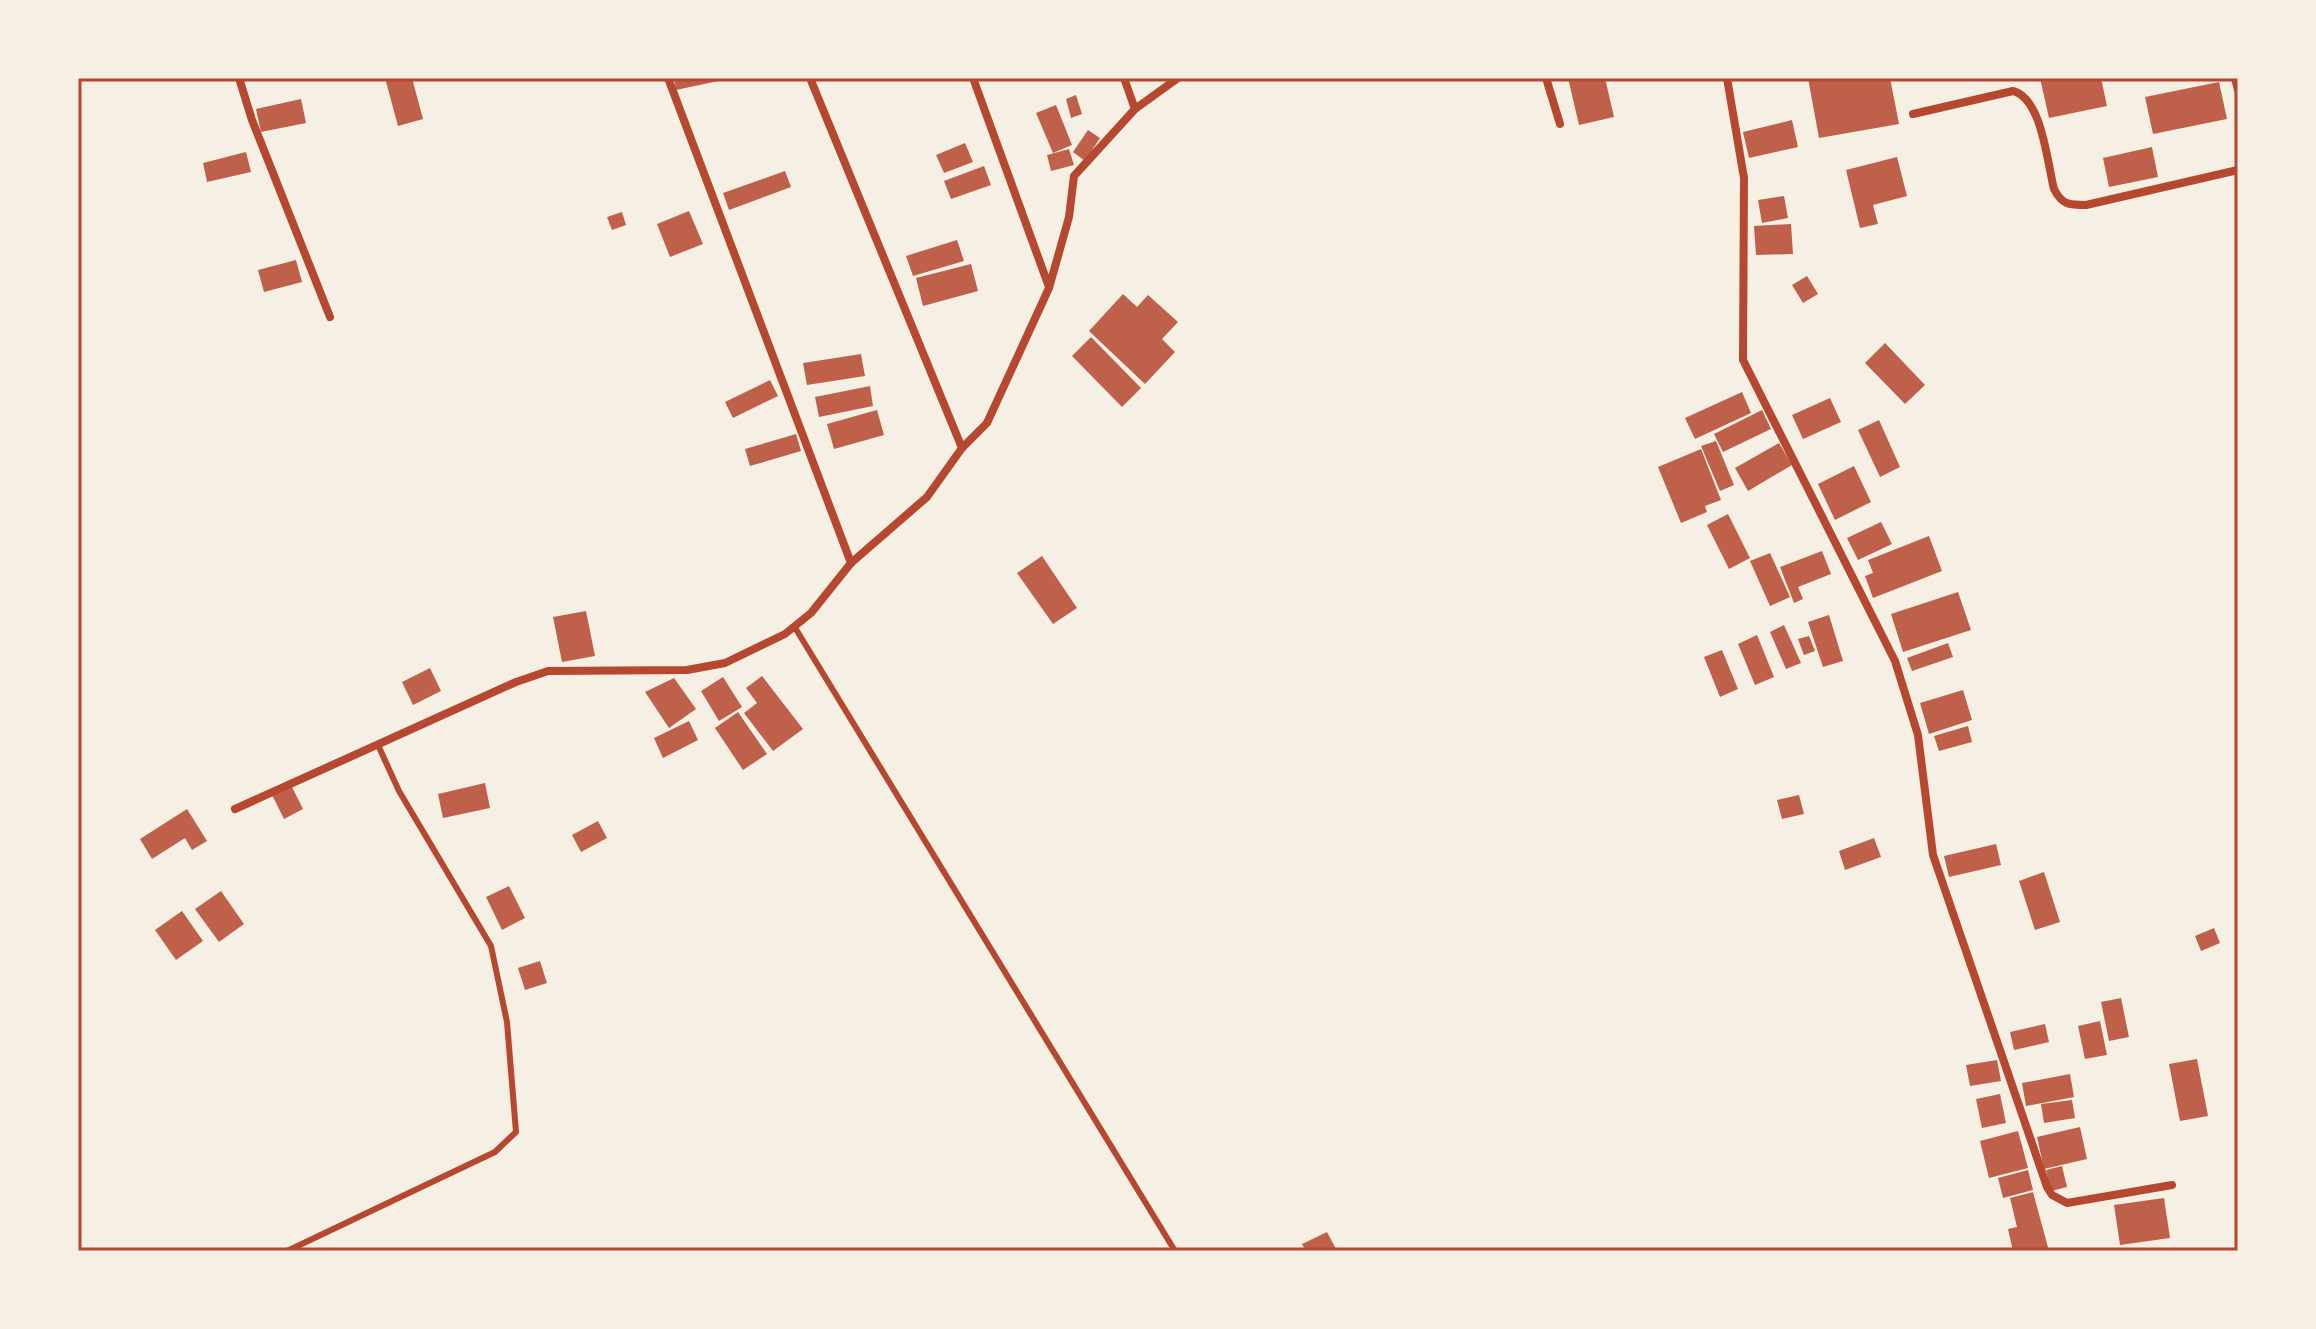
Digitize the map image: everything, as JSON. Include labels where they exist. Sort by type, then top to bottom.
[{"type":"street","points":[[239,78],[252,120],[330,317]]},
{"type":"street","points":[[668,78],[851,563]]},
{"type":"street","points":[[810,78],[962,448]]},
{"type":"street","points":[[973,78],[1049,288]]},
{"type":"street","points":[[1124,78],[1135,109]]},
{"type":"street","points":[[235,809],[516,682],[548,671],[687,670],[725,663],[750,653],[811,613],[851,563],[927,497],[962,448],[987,423],[1049,288],[1069,217],[1074,176],[1135,109],[1178,78]]},
{"type":"street","points":[[1546,78],[1560,124]]},
{"type":"street","points":[[1727,78],[1744,178],[1743,360],[1895,661],[1918,735],[1933,855],[2047,1187],[2052,1195],[2067,1203],[2172,1185]]},
{"type":"street","points":[[2235,78],[2238,90]]},
{"type":"street","points":[[1913,114],[2013,91],[2022,93],[2035,109],[2054,189],[2060,201],[2071,205],[2086,205],[2238,170]]},
{"type":"lane","points":[[794,626],[1175,1251]]},
{"type":"lane","points":[[287,1251],[495,1152],[516,1132],[507,1022],[491,946],[399,791],[378,745]]},
{"type":"building","points":[[385,78],[412,78],[423,119],[398,126]]},
{"type":"building","points":[[674,78],[728,78],[728,79],[676,90]]},
{"type":"building","points":[[1568,78],[1605,78],[1614,117],[1579,125]]},
{"type":"building","points":[[1808,78],[1890,78],[1899,124],[1819,138]]},
{"type":"building","points":[[2040,78],[2101,78],[2107,106],[2049,118]]},
{"type":"building","points":[[2219,82],[2227,119],[2153,134],[2145,97]]},
{"type":"building","points":[[1076,95],[1082,114],[1071,118],[1066,99]]},
{"type":"building","points":[[301,99],[306,123],[261,132],[256,109]]},
{"type":"building","points":[[1056,105],[1072,145],[1053,153],[1036,113]]},
{"type":"building","points":[[1792,120],[1798,147],[1749,158],[1743,132]]},
{"type":"building","points":[[1088,130],[1100,138],[1085,161],[1073,152]]},
{"type":"building","points":[[965,143],[973,162],[944,173],[936,155]]},
{"type":"building","points":[[2152,147],[2158,177],[2109,187],[2103,158]]},
{"type":"building","points":[[1069,149],[1074,165],[1051,171],[1047,155]]},
{"type":"building","points":[[246,152],[251,172],[207,182],[203,163]]},
{"type":"building","points":[[1897,157],[1907,196],[1873,205],[1878,224],[1860,228],[1846,170]]},
{"type":"building","points":[[984,166],[991,185],[951,199],[944,181]]},
{"type":"building","points":[[785,171],[791,187],[729,210],[723,193]]},
{"type":"building","points":[[1784,196],[1788,218],[1762,223],[1758,200]]},
{"type":"building","points":[[689,211],[703,244],[670,257],[657,224]]},
{"type":"building","points":[[622,212],[626,225],[612,230],[607,217]]},
{"type":"building","points":[[1791,224],[1793,254],[1756,255],[1754,226]]},
{"type":"building","points":[[957,240],[964,261],[913,276],[906,256]]},
{"type":"building","points":[[296,260],[302,282],[264,292],[258,270]]},
{"type":"building","points":[[971,264],[978,291],[923,306],[916,278]]},
{"type":"building","points":[[1807,276],[1818,294],[1803,303],[1792,285]]},
{"type":"building","points":[[1123,294],[1137,307],[1148,295],[1178,322],[1162,339],[1175,352],[1145,384],[1089,331]]},
{"type":"building","points":[[1091,337],[1141,388],[1122,407],[1072,356]]},
{"type":"building","points":[[1885,343],[1925,385],[1905,404],[1865,363]]},
{"type":"building","points":[[861,354],[865,376],[807,385],[803,363]]},
{"type":"building","points":[[770,380],[778,396],[733,418],[725,402]]},
{"type":"building","points":[[870,386],[873,406],[819,417],[815,397]]},
{"type":"building","points":[[1742,392],[1751,413],[1695,439],[1685,418]]},
{"type":"building","points":[[1830,398],[1841,422],[1803,439],[1792,415]]},
{"type":"building","points":[[877,410],[884,435],[834,449],[827,424]]},
{"type":"building","points":[[1762,410],[1771,429],[1723,452],[1714,434]]},
{"type":"building","points":[[1879,420],[1900,467],[1880,477],[1858,430]]},
{"type":"building","points":[[796,434],[801,451],[750,466],[745,449]]},
{"type":"building","points":[[1716,441],[1734,485],[1720,491],[1701,446]]},
{"type":"building","points":[[1779,443],[1792,465],[1748,491],[1735,468]]},
{"type":"building","points":[[1701,449],[1721,500],[1705,506],[1707,512],[1681,523],[1658,467]]},
{"type":"building","points":[[1854,466],[1871,502],[1835,520],[1818,484]]},
{"type":"building","points":[[1728,514],[1750,558],[1729,569],[1707,525]]},
{"type":"building","points":[[1881,522],[1892,544],[1858,560],[1847,538]]},
{"type":"building","points":[[1929,536],[1942,571],[1873,598],[1865,576],[1873,573],[1868,560]]},
{"type":"building","points":[[1822,551],[1831,574],[1798,587],[1803,599],[1794,603],[1780,567]]},
{"type":"building","points":[[1770,553],[1790,597],[1770,606],[1750,561]]},
{"type":"building","points":[[1042,556],[1077,608],[1053,624],[1017,573]]},
{"type":"building","points":[[1958,592],[1971,630],[1903,652],[1891,614]]},
{"type":"building","points":[[586,611],[595,656],[562,662],[553,617]]},
{"type":"building","points":[[1829,615],[1843,661],[1823,667],[1808,622]]},
{"type":"building","points":[[1784,625],[1801,663],[1786,669],[1770,632]]},
{"type":"building","points":[[1757,635],[1774,677],[1755,685],[1738,644]]},
{"type":"building","points":[[1809,636],[1815,651],[1804,655],[1798,639]]},
{"type":"building","points":[[1948,643],[1953,657],[1912,671],[1907,658]]},
{"type":"building","points":[[1722,650],[1738,689],[1720,697],[1704,657]]},
{"type":"building","points":[[430,668],[441,691],[413,705],[402,682]]},
{"type":"building","points":[[762,676],[803,729],[773,751],[744,713],[757,703],[746,688]]},
{"type":"building","points":[[723,677],[742,707],[719,721],[701,691]]},
{"type":"building","points":[[674,678],[696,709],[669,728],[645,692]]},
{"type":"building","points":[[1963,690],[1972,720],[1929,734],[1920,703]]},
{"type":"building","points":[[738,712],[767,754],[743,770],[715,728]]},
{"type":"building","points":[[689,721],[698,740],[663,758],[654,738]]},
{"type":"building","points":[[1968,726],[1972,742],[1939,751],[1934,736]]},
{"type":"building","points":[[485,783],[490,808],[443,818],[438,794]]},
{"type":"building","points":[[291,785],[303,809],[284,819],[272,795]]},
{"type":"building","points":[[1799,795],[1804,814],[1782,819],[1777,800]]},
{"type":"building","points":[[187,809],[207,841],[192,850],[185,838],[152,859],[140,839]]},
{"type":"building","points":[[598,821],[607,838],[581,852],[572,835]]},
{"type":"building","points":[[1874,838],[1881,857],[1845,870],[1839,851]]},
{"type":"building","points":[[1996,844],[2001,865],[1949,877],[1944,856]]},
{"type":"building","points":[[2044,872],[2060,922],[2035,930],[2019,881]]},
{"type":"building","points":[[509,886],[525,918],[502,930],[486,897]]},
{"type":"building","points":[[221,891],[244,924],[219,942],[195,909]]},
{"type":"building","points":[[182,911],[203,941],[176,960],[155,930]]},
{"type":"building","points":[[2214,928],[2220,943],[2201,951],[2195,936]]},
{"type":"building","points":[[540,961],[547,983],[525,990],[518,968]]},
{"type":"building","points":[[2121,998],[2129,1037],[2109,1041],[2101,1002]]},
{"type":"building","points":[[2100,1021],[2107,1055],[2085,1059],[2078,1026]]},
{"type":"building","points":[[2045,1024],[2049,1042],[2014,1050],[2010,1032]]},
{"type":"building","points":[[2197,1059],[2208,1116],[2180,1121],[2169,1064]]},
{"type":"building","points":[[1997,1060],[2001,1081],[1970,1086],[1966,1065]]},
{"type":"building","points":[[2070,1074],[2074,1097],[2026,1106],[2022,1083]]},
{"type":"building","points":[[2000,1094],[2006,1123],[1982,1128],[1976,1099]]},
{"type":"building","points":[[2072,1100],[2075,1118],[2044,1123],[2041,1104]]},
{"type":"building","points":[[2080,1127],[2087,1159],[2044,1169],[2037,1137]]},
{"type":"building","points":[[2018,1131],[2028,1168],[1989,1178],[1980,1141]]},
{"type":"building","points":[[2062,1166],[2067,1187],[2051,1191],[2046,1170]]},
{"type":"building","points":[[2028,1170],[2033,1190],[2003,1198],[1998,1178]]},
{"type":"building","points":[[2033,1192],[2049,1251],[2013,1251],[2008,1229],[2017,1227],[2010,1198]]},
{"type":"building","points":[[2164,1198],[2170,1238],[2120,1245],[2114,1205]]},
{"type":"building","points":[[1327,1232],[1337,1251],[1306,1251],[1302,1244]]}]
